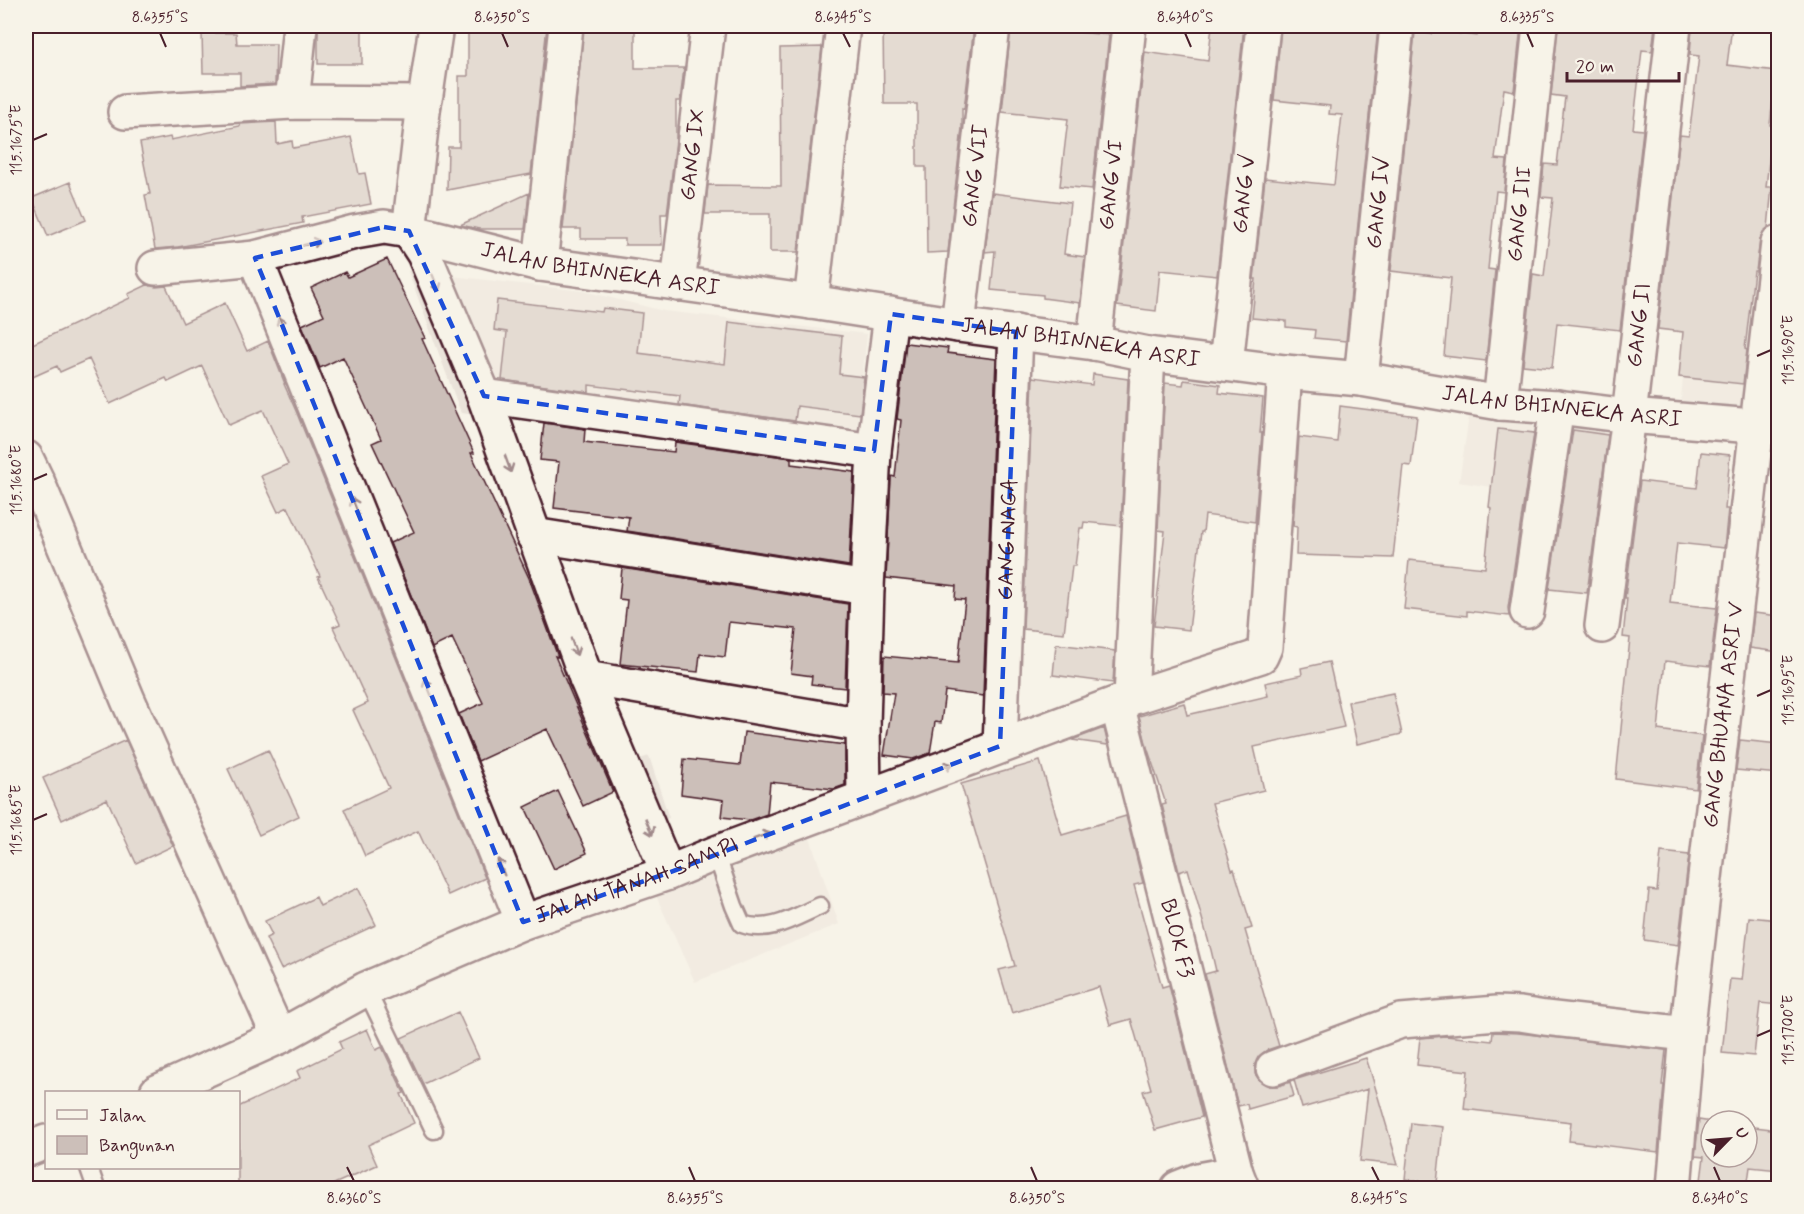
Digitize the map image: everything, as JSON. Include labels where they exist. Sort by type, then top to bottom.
[{"type":"street","points":[[292,102],[300,26]]},
{"type":"street","points":[[436,26],[423,103],[409,231],[424,255],[484,396],[586,678],[668,873]]},
{"type":"street","points":[[540,264],[566,26]]},
{"type":"street","name":"GANG IX","points":[[678,284],[708,26]]},
{"type":"street","points":[[811,302],[843,26]]},
{"type":"street","name":"GANG VII","points":[[958,325],[993,26]]},
{"type":"street","name":"GANG VI","points":[[1094,343],[1129,26]]},
{"type":"street","name":"GANG V","points":[[1226,364],[1263,26]]},
{"type":"street","name":"GANG IV","points":[[1361,379],[1397,26]]},
{"type":"street","name":"GANG III","points":[[1500,403],[1540,26]]},
{"type":"street","name":"GANG II","points":[[1602,626],[1674,26]]},
{"type":"street","points":[[124,112],[292,102],[423,103]]},
{"type":"street","name":"JALAN BHINNEKA ASRI","points":[[155,268],[255,258],[384,227],[409,231],[540,264],[1094,343],[1148,354],[1285,372],[1361,379],[1500,403],[1768,427]]},
{"type":"street","name":"GANG BHUANA ASRI V","points":[[1674,1188],[1687,1034],[1768,427],[1779,243]]},
{"type":"street","points":[[255,258],[523,922]]},
{"type":"street","points":[[864,798],[863,725],[874,451],[891,314]]},
{"type":"street","name":"GANG NAGA","points":[[1000,746],[1016,332]]},
{"type":"street","name":"BLOK F3","points":[[1148,354],[1124,701],[1239,1181]]},
{"type":"street","name":"JALAN TANAH SAMPI","points":[[159,1091],[279,1036],[366,989],[523,922],[668,873],[1124,701],[1261,656],[1285,372]]},
{"type":"street","points":[[484,396],[874,451]]},
{"type":"street","points":[[1527,611],[1557,407]]},
{"type":"street","points":[[26,458],[133,711],[279,1036]]},
{"type":"street","points":[[534,535],[867,588]]},
{"type":"street","points":[[586,678],[863,725]]},
{"type":"street","points":[[1273,1068],[1401,1022],[1497,1013],[1687,1034]]},
{"type":"street","points":[[26,1150],[45,1142]]},
{"type":"street","points":[[1178,1188],[1198,1180],[1239,1181]]},
{"type":"lane","points":[[716,853],[742,924],[754,928],[773,926],[820,906]]},
{"type":"lane","points":[[366,989],[434,1130]]},
{"type":"lane","points":[[90,1169],[96,1188]]},
{"type":"highlighted area","points":[[384,227],[409,231],[484,396],[874,451],[891,314],[1016,332],[1000,746],[668,873],[523,922],[255,258]]},
{"type":"shaded area","points":[[408,271],[583,291],[664,311],[867,334],[854,458],[613,426],[547,423],[461,413]]},
{"type":"shaded area","points":[[1686,349],[1754,356],[1747,425],[1679,417]]},
{"type":"shaded area","points":[[1470,410],[1604,425],[1593,503],[1459,482]]},
{"type":"shaded area","points":[[649,756],[669,818],[629,832],[608,769]]},
{"type":"shaded area","points":[[809,835],[839,924],[695,982],[653,889]]},
{"type":"building","points":[[318,26],[362,26],[362,64],[318,64]]},
{"type":"building","points":[[468,26],[547,26],[531,174],[447,190],[448,147],[459,147],[459,76],[468,76]]},
{"type":"building","points":[[584,26],[635,26],[635,68],[684,68],[680,101],[676,101],[676,140],[667,214],[661,214],[662,245],[625,245],[625,239],[581,239],[581,229],[563,229]]},
{"type":"building","points":[[883,26],[974,26],[964,109],[962,108],[962,128],[948,252],[927,253],[926,167],[917,167],[917,104],[884,104]]},
{"type":"building","points":[[1011,26],[1109,35],[1092,189],[1060,186],[1068,119],[1002,112]]},
{"type":"building","points":[[1212,26],[1244,26],[1217,276],[1160,270],[1156,311],[1117,306],[1145,52],[1208,61]]},
{"type":"building","points":[[1281,26],[1378,28],[1346,341],[1314,338],[1315,330],[1286,327],[1286,321],[1252,318],[1265,178],[1334,185],[1342,115],[1329,114],[1330,106],[1274,100]]},
{"type":"building","points":[[1478,26],[1521,26],[1514,91],[1504,89],[1495,159],[1507,160],[1504,192],[1496,191],[1488,269],[1495,270],[1486,361],[1444,356],[1451,278],[1391,271],[1415,32],[1431,34],[1432,30],[1477,36]]},
{"type":"building","points":[[1558,26],[1655,26],[1652,51],[1642,50],[1633,129],[1643,130],[1620,330],[1557,323],[1552,368],[1523,365],[1533,274],[1544,276],[1553,198],[1541,197],[1544,164],[1557,165],[1565,97],[1551,95]]},
{"type":"building","points":[[1692,26],[1732,26],[1727,65],[1776,71],[1766,187],[1772,187],[1768,228],[1763,232],[1760,240],[1756,271],[1754,271],[1743,384],[1679,377],[1683,332],[1658,329],[1680,135],[1689,136],[1699,56],[1690,55]]},
{"type":"building","points":[[202,33],[236,33],[237,44],[276,44],[275,84],[240,86],[240,73],[203,73]]},
{"type":"building","points":[[822,47],[798,252],[770,252],[770,214],[705,214],[708,185],[781,186],[780,48]]},
{"type":"building","points":[[276,122],[277,144],[292,141],[293,148],[351,137],[359,174],[365,173],[371,204],[302,217],[303,223],[178,247],[155,249],[145,195],[150,194],[140,143],[170,137],[171,140],[240,126],[240,124]]},
{"type":"building","points":[[70,182],[86,220],[48,236],[32,198]]},
{"type":"building","points":[[529,193],[525,229],[479,229],[460,225]]},
{"type":"building","points":[[992,193],[1070,203],[1064,254],[1085,257],[1080,303],[1043,298],[1043,295],[991,290],[995,251],[985,252]]},
{"type":"building","points":[[387,259],[425,338],[422,339],[474,453],[471,453],[529,578],[558,657],[555,656],[613,792],[583,806],[547,729],[478,761],[459,714],[483,703],[452,638],[432,648],[390,543],[414,532],[372,443],[381,439],[343,357],[320,368],[302,325],[324,315],[311,288],[345,272],[348,277]]},
{"type":"building","points":[[147,285],[166,286],[183,323],[225,303],[247,351],[268,341],[485,878],[448,895],[418,831],[365,856],[344,809],[389,788],[353,710],[368,703],[333,627],[340,624],[288,507],[278,512],[261,476],[288,464],[263,410],[229,425],[202,366],[168,382],[166,378],[110,404],[89,359],[60,372],[57,366],[26,380],[26,347],[130,298],[128,294]]},
{"type":"building","points":[[497,300],[602,312],[603,308],[642,313],[638,353],[725,364],[729,322],[842,336],[839,374],[864,377],[860,414],[797,406],[795,421],[679,405],[680,396],[589,385],[589,392],[502,380],[507,332],[494,330]]},
{"type":"building","points":[[906,343],[948,348],[947,353],[996,359],[983,696],[945,691],[941,723],[935,722],[930,753],[913,759],[884,755],[894,693],[883,692],[884,656],[958,663],[965,600],[955,599],[956,586],[886,578],[891,476],[895,477],[901,420],[897,419]]},
{"type":"building","points":[[1093,374],[1128,379],[1121,526],[1084,522],[1083,528],[1080,528],[1075,566],[1072,566],[1064,633],[1023,629],[1033,377],[1092,385]]},
{"type":"building","points":[[1184,380],[1220,385],[1219,393],[1263,398],[1255,522],[1205,515],[1189,630],[1154,626],[1165,531],[1158,530],[1165,383],[1183,385]]},
{"type":"building","points":[[1340,406],[1417,416],[1411,466],[1403,465],[1393,558],[1296,555],[1297,527],[1293,526],[1299,437],[1337,442]]},
{"type":"building","points":[[544,423],[585,429],[584,442],[674,452],[675,442],[791,458],[791,464],[854,472],[849,566],[627,531],[629,517],[554,508],[559,462],[540,460]]},
{"type":"building","points":[[1498,429],[1534,433],[1508,608],[1509,616],[1467,611],[1467,616],[1404,609],[1409,560],[1485,568]]},
{"type":"building","points":[[1573,430],[1608,435],[1587,593],[1549,589]]},
{"type":"building","points":[[1701,452],[1730,455],[1724,548],[1677,543],[1670,603],[1717,608],[1710,666],[1665,661],[1658,730],[1702,736],[1696,789],[1616,779],[1630,638],[1623,637],[1627,598],[1625,598],[1640,481],[1697,488]]},
{"type":"building","points":[[622,568],[848,604],[845,688],[811,684],[812,676],[791,673],[796,629],[729,622],[725,657],[700,654],[698,672],[620,664],[627,600],[619,599]]},
{"type":"building","points":[[1754,613],[1779,616],[1779,652],[1750,648]]},
{"type":"building","points":[[1056,644],[1115,651],[1113,683],[1053,675]]},
{"type":"building","points":[[1329,662],[1344,727],[1254,747],[1264,790],[1212,803],[1252,928],[1245,930],[1279,1046],[1259,1056],[1255,1064],[1255,1074],[1261,1082],[1269,1086],[1279,1086],[1290,1082],[1294,1096],[1248,1109],[1247,1104],[1238,1106],[1205,974],[1216,971],[1211,950],[1188,869],[1179,872],[1162,805],[1166,804],[1139,716],[1184,703],[1187,715],[1268,696],[1265,683],[1302,675],[1301,668]]},
{"type":"building","points":[[1393,693],[1402,734],[1357,744],[1348,702]]},
{"type":"building","points":[[1104,728],[1108,745],[1072,740]]},
{"type":"building","points":[[744,732],[845,745],[845,785],[834,789],[770,782],[767,814],[750,820],[722,817],[724,800],[681,794],[684,759],[740,765]]},
{"type":"building","points":[[126,740],[173,846],[136,863],[107,799],[62,820],[43,778]]},
{"type":"building","points":[[1740,740],[1779,744],[1779,774],[1736,770]]},
{"type":"building","points":[[268,750],[299,816],[259,835],[228,769]]},
{"type":"building","points":[[1040,761],[1062,835],[1126,816],[1143,883],[1134,885],[1162,987],[1169,985],[1202,1117],[1155,1130],[1143,1091],[1151,1089],[1131,1019],[1110,1025],[1099,987],[1012,1013],[999,970],[1015,966],[961,784]]},
{"type":"building","points":[[558,791],[587,853],[554,869],[525,807]]},
{"type":"building","points":[[1661,852],[1689,855],[1678,945],[1644,940],[1649,890],[1657,891]]},
{"type":"building","points":[[358,888],[376,925],[281,969],[266,938],[272,935],[265,921],[316,897],[320,906]]},
{"type":"building","points":[[1749,917],[1779,920],[1779,1005],[1760,1003],[1754,1056],[1722,1053],[1730,979],[1742,980]]},
{"type":"building","points":[[458,1012],[479,1058],[423,1084],[401,1038]]},
{"type":"building","points":[[367,1029],[376,1050],[382,1047],[404,1093],[401,1094],[414,1123],[368,1145],[377,1165],[325,1188],[238,1188],[240,1106],[300,1078],[297,1071],[342,1049],[339,1042]]},
{"type":"building","points":[[1493,1032],[1666,1050],[1658,1152],[1569,1141],[1571,1122],[1464,1109],[1468,1071],[1417,1065],[1420,1038],[1446,1036],[1492,1041]]},
{"type":"building","points":[[1366,1058],[1398,1165],[1360,1161],[1368,1089],[1302,1108],[1294,1080]]},
{"type":"building","points":[[1699,1120],[1699,1156],[1695,1156]]},
{"type":"building","points":[[1411,1123],[1443,1127],[1437,1183],[1405,1179]]},
{"type":"building","points":[[1759,1128],[1779,1130],[1779,1170],[1759,1168]]},
{"type":"building","points":[[1702,1169],[1750,1169],[1747,1188],[1700,1188]]}]
